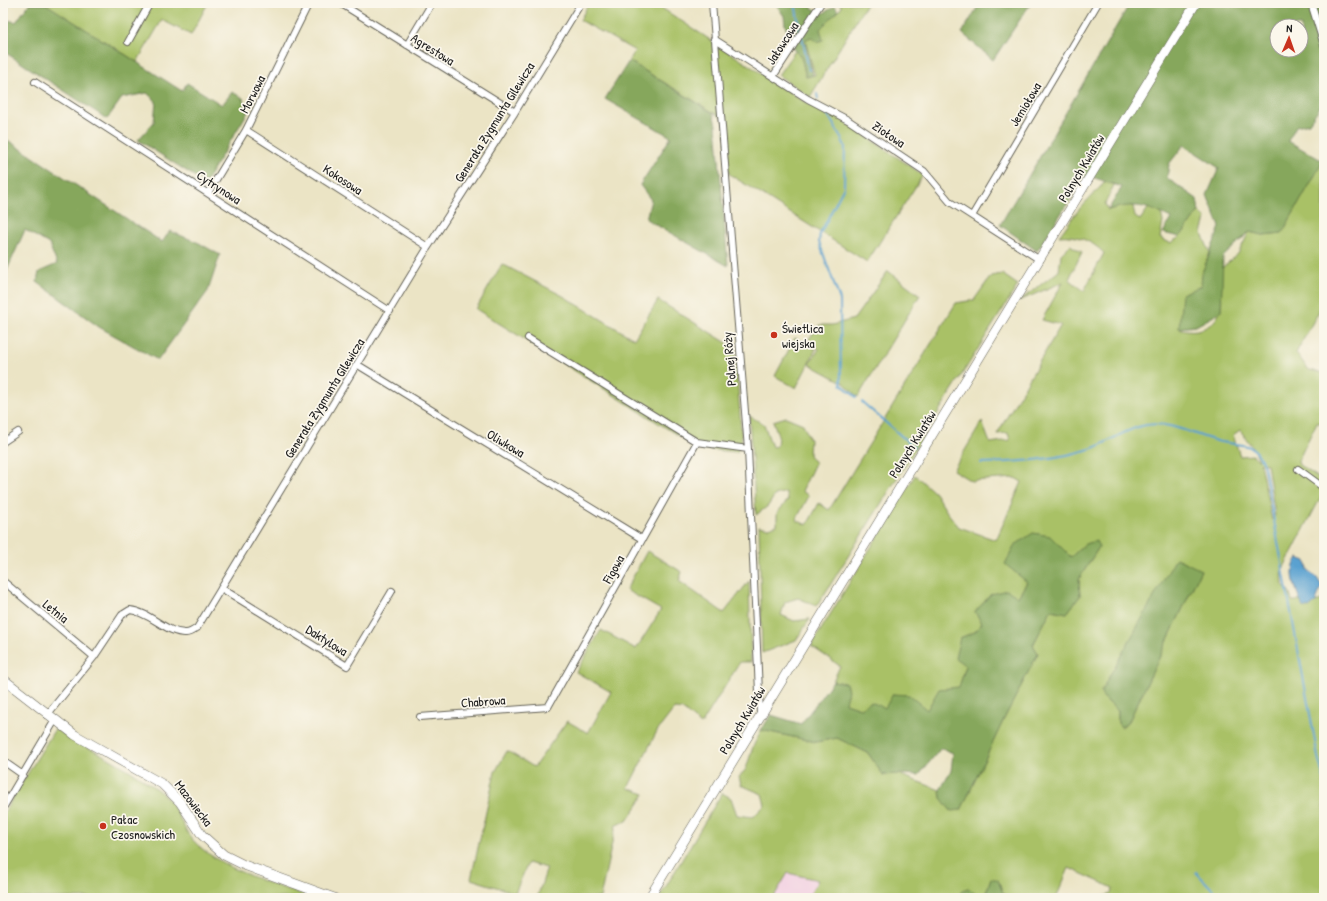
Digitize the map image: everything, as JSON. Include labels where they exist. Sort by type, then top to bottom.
[{"type":"street","points":[[128,42],[150,3]]},
{"type":"street","name":"Morwowa","points":[[208,193],[246,130],[309,3]]},
{"type":"street","name":"Agrestowa","points":[[340,3],[515,112]]},
{"type":"street","points":[[407,45],[432,3]]},
{"type":"street","name":"Generała Zygmunta Gilewicza","points":[[3,808],[23,775],[51,717],[122,615],[130,610],[140,611],[175,631],[186,633],[197,628],[358,365],[428,247],[515,112],[581,3]]},
{"type":"street","name":"Polnej Róży","points":[[712,3],[748,449],[760,714]]},
{"type":"street","name":"Jałowcowa","points":[[774,76],[821,3]]},
{"type":"street","name":"Jemiołowa","points":[[972,216],[1098,3]]},
{"type":"street","name":"Polnych Kwiatów","points":[[649,898],[760,714],[1040,260],[1196,3]]},
{"type":"street","points":[[1311,3],[1324,45]]},
{"type":"street","name":"Ziołowa","points":[[714,39],[808,99],[848,120],[924,170],[950,202],[1040,260]]},
{"type":"street","name":"Cytrynowa","points":[[35,82],[390,311]]},
{"type":"street","name":"Kokosowa","points":[[246,130],[428,247]]},
{"type":"street","points":[[528,338],[697,442],[748,449]]},
{"type":"street","name":"Oliwkowa","points":[[358,365],[642,539]]},
{"type":"street","points":[[3,442],[18,432]]},
{"type":"street","name":"Figowa","points":[[548,707],[697,442]]},
{"type":"street","points":[[1298,469],[1324,488]]},
{"type":"street","name":"Letnia","points":[[3,581],[94,657]]},
{"type":"street","name":"Daktylowa","points":[[221,588],[347,666],[392,592]]},
{"type":"street","name":"Mazowiecka","points":[[3,679],[51,717],[103,751],[162,784],[177,799],[202,835],[224,855],[244,865],[334,898]]},
{"type":"street","name":"Chabrowa","points":[[420,717],[548,707]]},
{"type":"street","points":[[3,761],[23,775]]},
{"type":"shaded area","points":[[788,873],[819,880],[808,898],[773,898]]},
{"type":"green space","points":[[44,3],[208,3],[191,35],[162,20],[137,62]]},
{"type":"green space","points":[[589,3],[654,3],[805,102],[844,121],[923,175],[867,262],[729,174],[724,119],[629,61],[635,51],[580,20]]},
{"type":"green space","points":[[775,3],[811,3],[811,7],[822,14],[835,6],[838,11],[820,29],[823,40],[816,42],[811,37],[805,40],[813,75],[806,77],[801,56],[795,51],[785,25],[784,16]]},
{"type":"green space","points":[[839,3],[867,3],[810,97],[778,75],[795,51],[801,56],[806,77],[815,75],[805,40],[820,29],[842,7]]},
{"type":"green space","points":[[980,3],[1031,3],[993,60],[962,33]]},
{"type":"green space","points":[[1130,3],[1324,3],[1324,101],[1309,123],[1296,126],[1288,141],[1323,161],[1282,233],[1263,235],[1249,232],[1223,257],[1221,312],[1196,326],[1179,328],[1182,294],[1201,286],[1202,273],[1220,227],[1207,195],[1219,168],[1184,145],[1169,164],[1167,178],[1197,199],[1199,211],[1180,237],[1163,233],[1171,218],[1147,208],[1141,206],[1126,206],[1108,210],[1122,187],[1086,175],[1037,251],[1000,225]]},
{"type":"green space","points":[[29,4],[46,4],[182,91],[187,83],[222,105],[232,92],[243,98],[248,112],[205,183],[138,140],[154,122],[156,101],[147,93],[122,98],[107,119],[3,51],[3,19],[16,22]]},
{"type":"green space","points":[[629,61],[713,113],[716,125],[728,266],[646,219],[651,200],[640,185],[671,137],[605,99]]},
{"type":"green space","points":[[3,137],[162,242],[170,231],[199,243],[220,255],[208,291],[158,360],[99,327],[37,282],[39,272],[57,264],[49,244],[25,230],[3,279]]},
{"type":"green space","points":[[1324,159],[1324,302],[1296,353],[1309,370],[1324,373],[1324,425],[1317,422],[1298,461],[1299,465],[1324,481],[1324,491],[1282,571],[1283,585],[1289,591],[1292,601],[1320,601],[1324,597],[1324,898],[1099,898],[1111,894],[1113,888],[1069,868],[1056,898],[1010,898],[1003,893],[998,880],[991,878],[984,898],[973,898],[974,892],[962,890],[959,898],[808,898],[818,880],[788,873],[773,898],[659,898],[722,793],[731,798],[737,815],[753,817],[765,805],[762,794],[741,785],[739,777],[746,769],[753,747],[761,730],[816,742],[837,738],[868,753],[883,775],[898,774],[940,790],[941,798],[961,810],[1004,719],[1038,653],[1033,645],[1051,610],[1067,613],[1080,596],[1079,579],[1099,547],[1085,544],[1071,557],[1027,582],[1018,597],[975,612],[982,623],[975,632],[960,638],[966,666],[959,687],[927,711],[860,708],[844,703],[848,691],[846,684],[833,681],[840,666],[811,646],[915,475],[935,493],[959,527],[996,540],[1022,482],[1015,478],[971,481],[953,470],[982,422],[990,443],[1010,440],[1008,433],[997,434],[1061,325],[1042,320],[1063,282],[1019,301],[1059,271],[1061,254],[1070,245],[1082,252],[1069,279],[1084,291],[1104,253],[1094,245],[1078,237],[1059,236],[1080,208],[1105,182],[1114,185],[1105,204],[1108,210],[1126,205],[1133,206],[1135,217],[1140,220],[1149,207],[1161,212],[1163,222],[1160,238],[1170,243],[1180,237],[1199,211],[1206,219],[1202,233],[1210,253],[1202,273],[1201,287],[1179,328],[1188,330],[1204,328],[1216,319],[1220,312],[1222,303],[1220,290],[1216,279],[1222,268],[1238,254],[1249,232],[1263,235],[1282,233]],"holes":[[[1240,430],[1255,451],[1259,461],[1253,455],[1240,456],[1233,435]],[[1260,463],[1267,464],[1275,515],[1272,520]],[[1201,570],[1128,723],[1121,727],[1118,723],[1118,711],[1102,696]]]},
{"type":"green space","points":[[502,264],[563,296],[634,339],[658,300],[735,348],[742,443],[737,452],[700,449],[476,309]]},
{"type":"green space","points":[[888,271],[920,295],[858,397],[844,383],[809,364],[819,349],[807,342],[819,325],[832,325],[854,319]]},
{"type":"green space","points":[[1002,274],[1018,285],[817,606],[798,598],[785,602],[781,615],[794,621],[810,619],[796,640],[762,653],[759,526],[769,528],[777,525],[777,513],[788,500],[786,492],[775,495],[768,506],[756,515],[749,416],[764,424],[772,447],[777,446],[778,435],[773,421],[786,417],[803,424],[810,440],[809,455],[815,463],[802,491],[809,496],[796,520],[807,525],[819,503],[829,510],[956,303],[974,300],[991,276]]},
{"type":"green space","points":[[795,338],[816,349],[796,388],[775,376]]},
{"type":"green space","points":[[1033,533],[1050,536],[1071,557],[1085,544],[1096,541],[1099,547],[1079,579],[1080,596],[1067,613],[1051,610],[1033,645],[1038,653],[1004,719],[961,810],[951,811],[941,798],[940,790],[951,771],[953,753],[941,748],[919,775],[883,775],[868,753],[837,738],[816,742],[761,730],[771,715],[801,724],[833,681],[846,683],[848,691],[845,703],[860,708],[871,702],[885,708],[893,694],[909,695],[927,710],[939,689],[959,687],[966,666],[955,658],[960,638],[975,632],[982,623],[975,612],[991,594],[1007,590],[1018,597],[1027,582],[1005,564],[1015,545]]},
{"type":"green space","points":[[647,551],[682,572],[679,581],[724,613],[749,581],[751,662],[740,662],[701,725],[684,710],[674,709],[657,731],[628,788],[645,794],[627,821],[616,825],[600,898],[537,898],[547,868],[528,863],[515,893],[471,879],[495,772],[507,751],[534,767],[567,721],[588,733],[611,692],[576,672],[601,630],[636,649],[661,610],[626,590]]},
{"type":"green space","points":[[1176,558],[1201,570],[1128,723],[1121,727],[1118,723],[1118,711],[1102,696],[1101,691]]},
{"type":"green space","points":[[55,729],[139,776],[152,785],[164,795],[176,810],[188,834],[203,850],[232,868],[266,882],[314,898],[3,898],[3,814]]},
{"type":"green space","points":[[991,878],[998,880],[1003,893],[1010,898],[984,898]]},
{"type":"green space","points":[[968,888],[974,892],[973,898],[959,898],[962,890]]},
{"type":"water","points":[[1298,558],[1306,561],[1308,570],[1317,578],[1322,586],[1315,603],[1309,608],[1303,607],[1294,582],[1293,569]]},
{"type":"waterway","points":[[795,3],[800,31]]},
{"type":"waterway","points":[[802,37],[809,70]]},
{"type":"waterway","points":[[817,94],[818,99]]},
{"type":"waterway","points":[[825,110],[845,146],[844,187],[820,234],[819,242],[840,300],[841,384],[856,397]]},
{"type":"waterway","points":[[862,402],[914,447]]},
{"type":"waterway","points":[[981,463],[1022,461],[1064,456],[1090,449],[1131,429],[1155,424],[1182,429],[1221,442],[1250,447],[1255,451],[1264,467],[1318,757],[1324,779]]},
{"type":"waterway","points":[[1196,872],[1219,898]]},
{"type":"place","name":"Świetlica wiejska","points":[[774,335]]},
{"type":"place","name":"Pałac Czosnowskich","points":[[103,826]]}]
